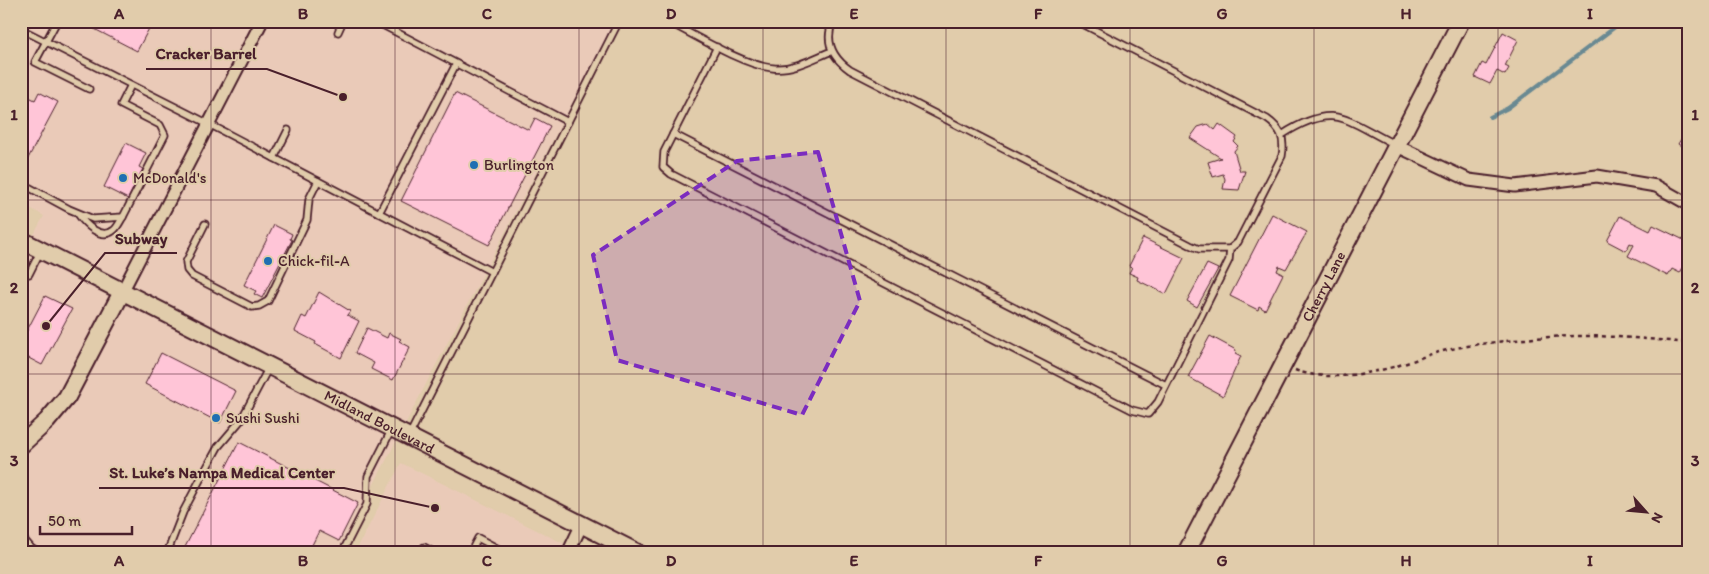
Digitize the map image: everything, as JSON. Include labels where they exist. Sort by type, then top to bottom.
[{"type":"main road","name":"Cherry Lane","points":[[1186,553],[1461,21]]},
{"type":"main road","name":"Midland Boulevard","points":[[21,240],[638,553]]},
{"type":"main road","points":[[21,445],[47,421],[67,397],[122,292]]},
{"type":"street","points":[[122,292],[262,21]]},
{"type":"street","points":[[1397,146],[1469,180],[1515,186],[1597,176],[1656,186],[1688,204]]},
{"type":"street","points":[[568,553],[582,524]]},
{"type":"lane","points":[[57,21],[35,62],[89,89]]},
{"type":"lane","points":[[338,32],[343,21]]},
{"type":"lane","points":[[375,21],[568,122]]},
{"type":"lane","points":[[409,437],[619,21]]},
{"type":"lane","points":[[667,21],[756,66],[774,68],[795,66],[832,51]]},
{"type":"lane","points":[[833,21],[829,35],[832,51],[841,64],[850,70],[1190,245],[1199,249],[1230,249],[1238,242],[1282,156],[1284,146],[1282,135],[1276,126],[1267,119],[1077,21]]},
{"type":"lane","points":[[21,29],[209,124],[492,272]]},
{"type":"lane","points":[[717,46],[664,152],[663,167],[671,174],[1132,410],[1148,414],[1158,402],[1229,260],[1230,249]]},
{"type":"lane","points":[[379,213],[456,64]]},
{"type":"lane","points":[[77,212],[85,224],[96,232],[109,233],[116,229],[165,135],[160,125],[121,105],[132,85]]},
{"type":"lane","points":[[1282,135],[1309,120],[1333,116],[1355,124],[1397,146]]},
{"type":"lane","points":[[274,158],[288,130]]},
{"type":"lane","points":[[673,134],[1166,385]]},
{"type":"lane","points":[[205,224],[186,262],[187,270],[192,276],[252,307],[256,307],[268,301],[299,238],[307,220],[309,199],[318,181]]},
{"type":"lane","points":[[21,183],[69,209],[93,218],[123,217]]},
{"type":"lane","points":[[29,274],[41,250]]},
{"type":"lane","points":[[167,553],[201,478],[218,448],[241,420],[269,367]]},
{"type":"lane","points":[[342,553],[367,504],[368,476],[392,428]]},
{"type":"lane","points":[[21,536],[31,548],[39,553]]},
{"type":"lane","points":[[470,553],[478,538],[506,553]]},
{"type":"lane","points":[[25,553],[31,548]]},
{"type":"lane","points":[[422,553],[424,548],[435,553]]},
{"type":"path","points":[[1283,365],[1304,373],[1327,376],[1361,374],[1401,365],[1436,352],[1476,345],[1560,336],[1632,337],[1688,343]]},
{"type":"highlighted area","points":[[818,152],[860,301],[802,415],[617,360],[593,255],[737,161]]},
{"type":"shaded area","points":[[21,21],[615,21],[338,553],[21,553],[21,258],[44,216],[21,203]]},
{"type":"shaded area","points":[[401,463],[583,553],[355,553]]},
{"type":"building","points":[[79,21],[153,21],[137,51]]},
{"type":"building","points":[[1503,32],[1518,40],[1505,66],[1509,68],[1505,75],[1497,71],[1490,84],[1475,77],[1482,63],[1486,65]]},
{"type":"building","points":[[39,92],[58,102],[24,166],[21,164],[21,102],[25,95],[35,100]]},
{"type":"building","name":"Burlington","points":[[455,93],[529,130],[535,118],[550,126],[489,245],[401,201]]},
{"type":"building","points":[[1208,124],[1215,130],[1219,124],[1237,137],[1234,142],[1238,146],[1234,151],[1240,171],[1245,171],[1239,190],[1223,189],[1225,179],[1223,174],[1213,177],[1208,162],[1221,158],[1190,138],[1198,127]]},
{"type":"building","points":[[1688,128],[1688,150],[1678,144]]},
{"type":"building","name":"McDonald's","points":[[126,143],[146,153],[139,167],[143,169],[128,199],[104,187]]},
{"type":"building","points":[[1272,214],[1307,232],[1286,269],[1279,266],[1277,271],[1283,274],[1265,310],[1259,306],[1258,310],[1230,296]]},
{"type":"building","points":[[1620,216],[1650,231],[1653,225],[1688,242],[1688,258],[1680,273],[1672,269],[1668,276],[1628,256],[1634,245],[1630,243],[1626,251],[1607,241]]},
{"type":"building","name":"Chick-fil-A","points":[[274,225],[292,234],[290,239],[292,240],[262,298],[254,294],[256,291],[244,285]]},
{"type":"building","points":[[1143,238],[1184,258],[1166,294],[1137,280],[1138,277],[1129,273],[1132,267],[1129,266]]},
{"type":"building","points":[[1207,264],[1218,269],[1197,307],[1187,301]]},
{"type":"building","points":[[319,292],[350,311],[347,315],[359,321],[341,358],[295,331],[302,316],[306,318]]},
{"type":"building","points":[[45,296],[72,309],[42,365],[21,354],[21,342]]},
{"type":"building","points":[[367,328],[387,338],[389,333],[401,339],[399,341],[410,347],[393,380],[371,369],[374,363],[355,353]]},
{"type":"building","points":[[1210,336],[1236,350],[1235,353],[1241,356],[1223,396],[1188,377]]},
{"type":"building","points":[[161,353],[236,391],[220,423],[145,384]]},
{"type":"building","points":[[239,442],[358,503],[339,541],[319,531],[308,553],[182,553]]},
{"type":"waterway","points":[[1490,117],[1508,108],[1623,21]]},
{"type":"place","name":"Cracker Barrel","points":[[343,97]]},
{"type":"place","name":"Burlington","points":[[474,165]]},
{"type":"place","name":"McDonald's","points":[[123,178]]},
{"type":"place","name":"Chick-fil-A","points":[[268,261]]},
{"type":"place","name":"Subway","points":[[46,326]]},
{"type":"place","name":"Sushi Sushi","points":[[216,418]]},
{"type":"place","name":"St. Luke’s Nampa Medical Center","points":[[435,508]]}]
